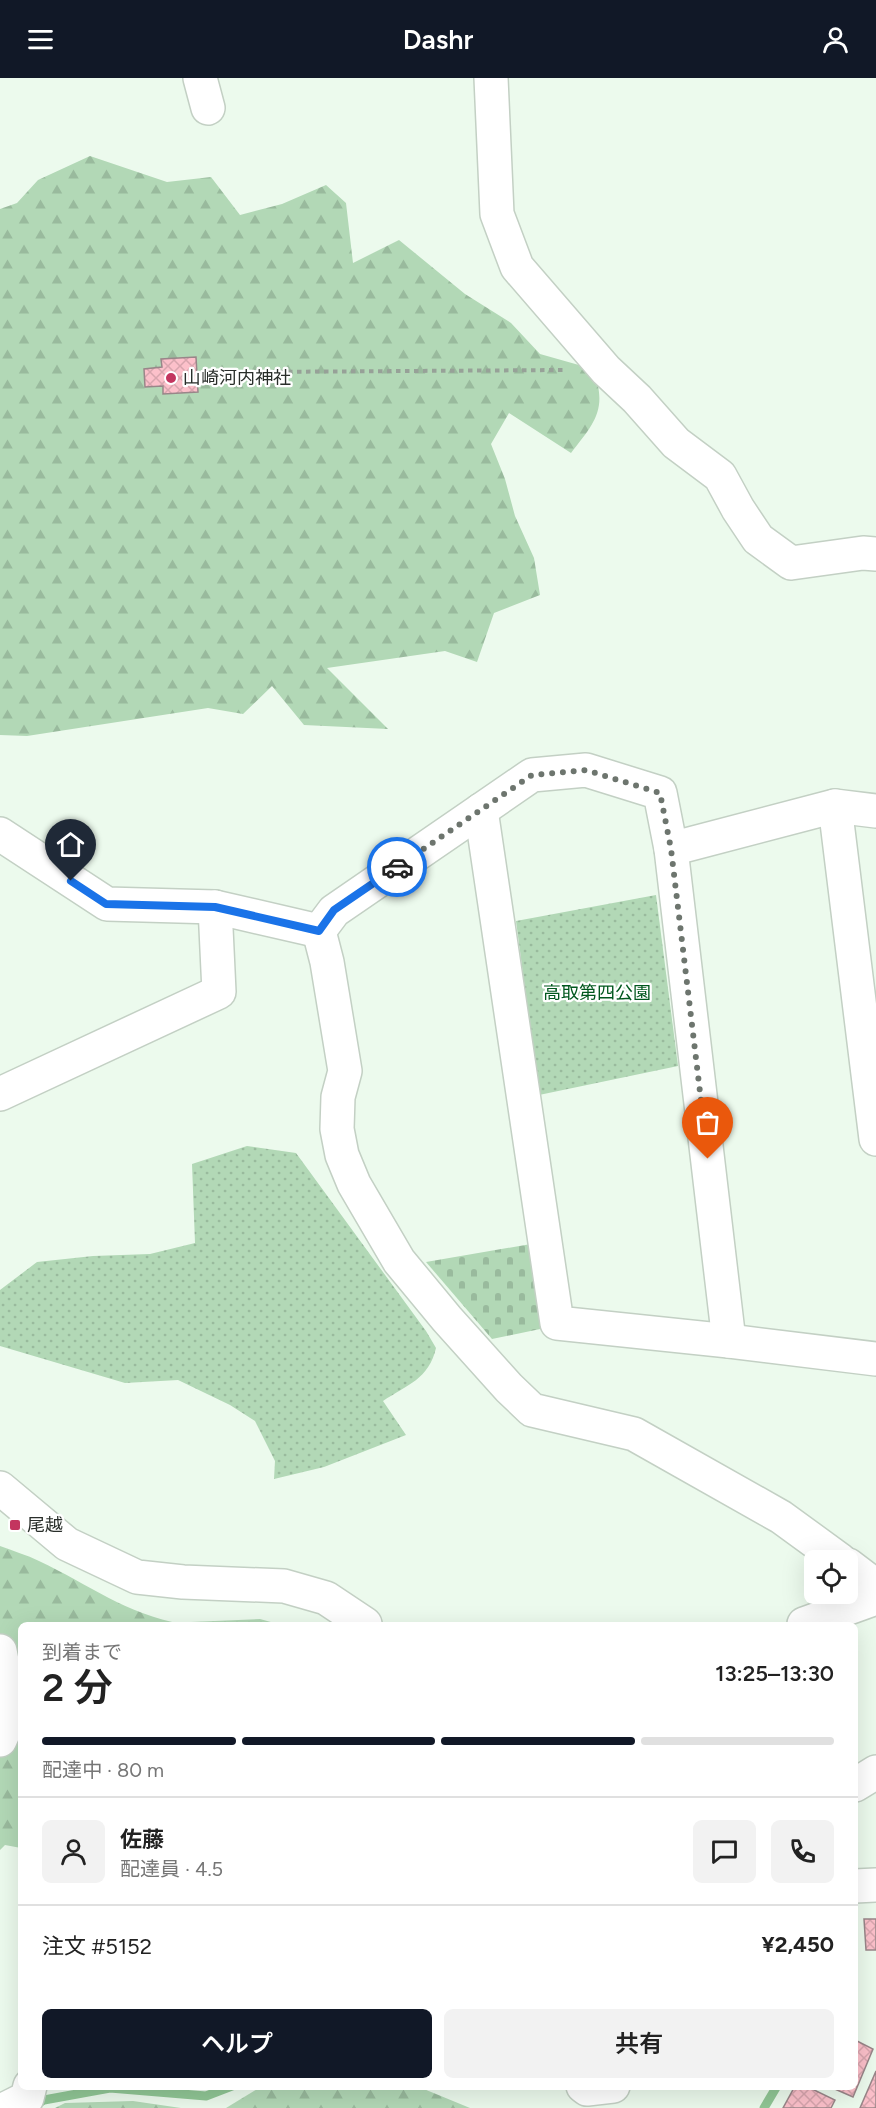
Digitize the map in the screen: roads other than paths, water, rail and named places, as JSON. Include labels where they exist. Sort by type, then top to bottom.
[{"type":"street","points":[[491,78],[497,214],[517,267],[606,370],[637,399],[676,443],[720,476],[758,539],[791,563],[876,554]]},
{"type":"street","points":[[319,931],[334,910],[532,775],[586,770],[660,793],[671,849],[729,1341]]},
{"type":"street","points":[[835,806],[876,1140]]},
{"type":"street","points":[[671,849],[835,806],[876,811]]},
{"type":"street","points":[[481,810],[557,1323],[876,1359]]},
{"type":"street","points":[[0,834],[106,904],[215,907],[319,931]]},
{"type":"street","points":[[0,1094],[219,992],[215,907]]},
{"type":"street","points":[[319,931],[327,962],[345,1071],[338,1097],[337,1129],[342,1155],[354,1184],[399,1261],[447,1319],[532,1410],[634,1434],[781,1516],[827,1550]]},
{"type":"street","points":[[0,1488],[67,1544],[137,1577],[183,1582],[284,1586],[326,1598],[362,1622]]},
{"type":"street","points":[[858,1572],[876,1586]]},
{"type":"street","points":[[810,1622],[876,1598]]},
{"type":"street","points":[[0,1651],[8,1691],[8,1722],[0,1740]]},
{"type":"street","points":[[858,1783],[876,1772]]},
{"type":"street","points":[[858,1886],[876,1886]]},
{"type":"street","points":[[7,2108],[27,2098],[29,2090]]},
{"type":"waterway","points":[[34,2106],[44,2100],[99,2090]]},
{"type":"waterway","points":[[134,2090],[206,2096],[222,2090]]},
{"type":"waterway","points":[[764,2108],[775,2090]]},
{"type":"place","name":"山崎河内神社","points":[[171,378]]},
{"type":"place","name":"尾越","points":[[15,1525]]},
{"type":"park label","name":"高取第四公園","points":[[597,993]]}]
